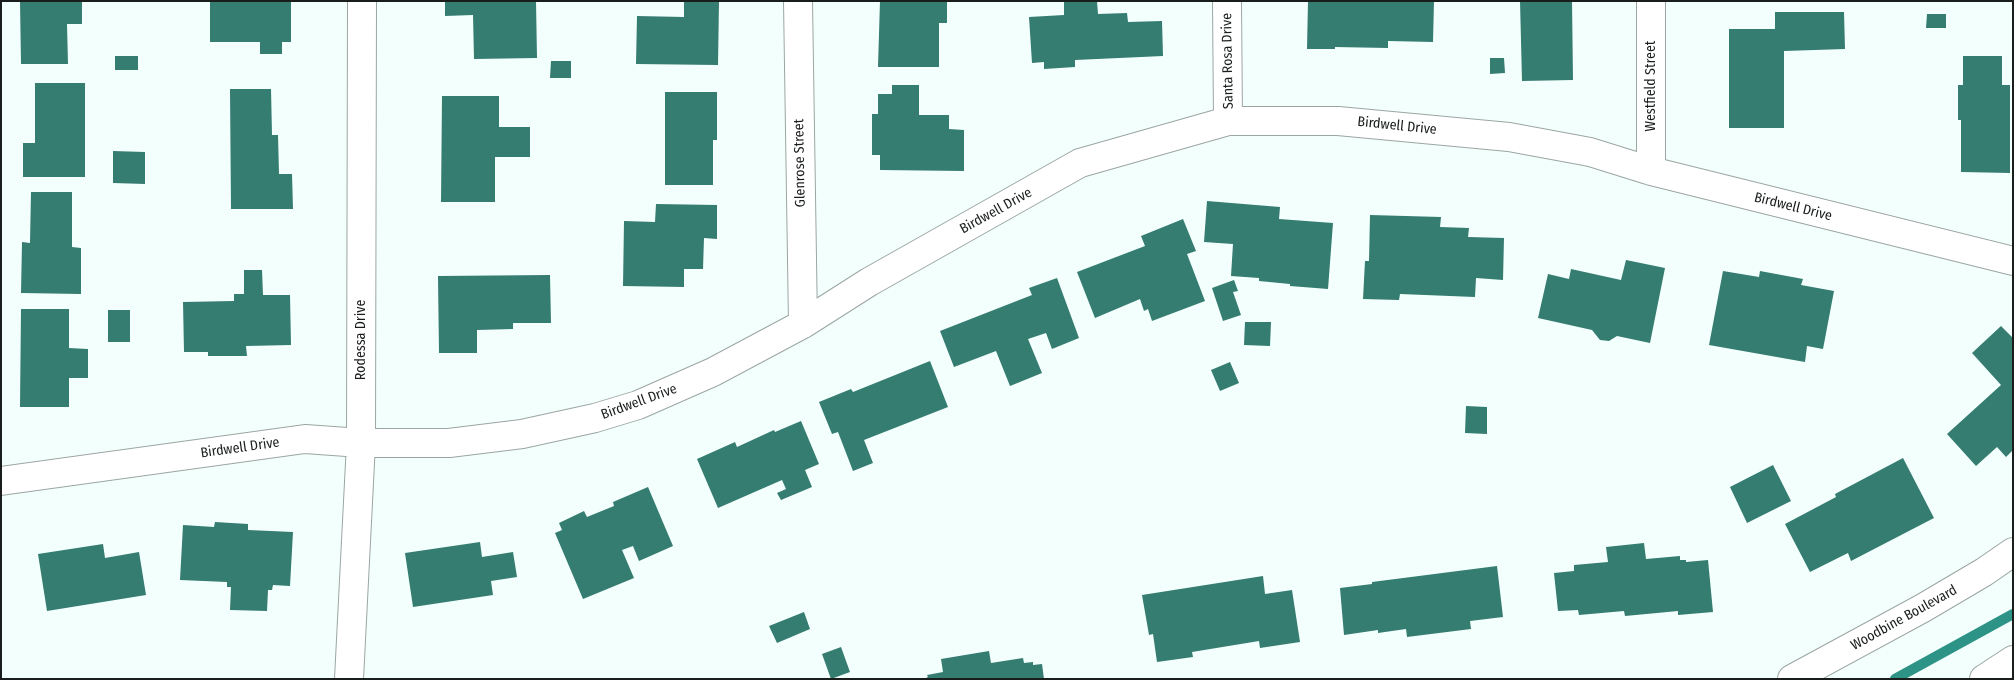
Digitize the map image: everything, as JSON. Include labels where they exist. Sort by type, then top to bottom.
[{"type":"street","name":"Rodessa Drive","points":[[349,679],[361,443],[362,1]]},
{"type":"street","name":"Glenrose Street","points":[[798,1],[803,324]]},
{"type":"street","name":"Santa Rosa Drive","points":[[1227,1],[1228,121]]},
{"type":"street","name":"Westfield Street","points":[[1651,1],[1651,171]]},
{"type":"street","name":"Birdwell Drive","points":[[1,481],[305,439],[361,443],[449,443],[522,434],[595,418],[638,406],[713,372],[803,324],[869,282],[1080,163],[1228,121],[1338,120],[1509,137],[1590,152],[1651,171],[2013,261]]},
{"type":"street","name":"Woodbine Boulevard","points":[[1792,679],[1923,608],[1984,572],[2013,552]]},
{"type":"street","points":[[1984,679],[2013,660]]},
{"type":"building","points":[[20,1],[82,1],[82,24],[67,24],[68,64],[21,64]]},
{"type":"building","points":[[210,1],[291,1],[291,42],[282,42],[282,54],[260,54],[260,42],[210,42]]},
{"type":"building","points":[[445,1],[536,1],[537,58],[474,59],[473,15],[445,16]]},
{"type":"building","points":[[684,1],[719,1],[718,65],[636,64],[637,16],[684,17]]},
{"type":"building","points":[[880,1],[947,1],[947,23],[939,23],[939,67],[878,67]]},
{"type":"building","points":[[1064,1],[1097,1],[1098,14],[1127,13],[1128,22],[1162,21],[1163,56],[1075,60],[1075,67],[1044,69],[1044,62],[1032,63],[1029,17],[1064,15]]},
{"type":"building","points":[[1308,1],[1434,1],[1433,42],[1388,41],[1388,48],[1335,47],[1335,49],[1307,49]]},
{"type":"building","points":[[1520,1],[1572,1],[1573,80],[1522,81]]},
{"type":"building","points":[[1775,12],[1844,12],[1845,49],[1784,51],[1784,128],[1729,128],[1729,29],[1775,29]]},
{"type":"building","points":[[1927,14],[1946,14],[1946,28],[1926,28]]},
{"type":"building","points":[[115,56],[138,56],[138,70],[115,70]]},
{"type":"building","points":[[1963,56],[2002,56],[2002,85],[2010,85],[2010,173],[1961,172],[1961,120],[1958,120],[1958,85],[1963,85]]},
{"type":"building","points":[[1490,58],[1504,58],[1505,73],[1490,74]]},
{"type":"building","points":[[551,61],[571,61],[571,78],[550,78]]},
{"type":"building","points":[[35,83],[85,83],[85,177],[23,177],[23,143],[35,143]]},
{"type":"building","points":[[892,85],[919,85],[919,115],[949,115],[949,129],[964,130],[964,171],[880,170],[880,155],[872,155],[872,114],[878,114],[878,94],[892,94]]},
{"type":"building","points":[[230,89],[271,89],[272,135],[278,135],[279,174],[292,174],[293,209],[231,209]]},
{"type":"building","points":[[665,92],[717,92],[717,140],[713,140],[713,185],[665,185]]},
{"type":"building","points":[[442,96],[499,96],[499,127],[530,127],[530,157],[495,157],[495,202],[441,202]]},
{"type":"building","points":[[113,151],[145,152],[145,184],[113,183]]},
{"type":"building","points":[[31,192],[72,192],[72,247],[81,248],[81,294],[21,293],[22,242],[30,243]]},
{"type":"building","points":[[1207,201],[1280,207],[1279,219],[1333,223],[1328,289],[1290,286],[1290,284],[1259,281],[1259,278],[1231,276],[1233,244],[1204,242]]},
{"type":"building","points":[[656,204],[717,205],[717,239],[704,238],[703,269],[684,269],[684,287],[623,286],[624,221],[655,222]]},
{"type":"building","points":[[1370,215],[1441,217],[1440,227],[1469,228],[1468,237],[1504,238],[1503,280],[1476,278],[1475,297],[1400,294],[1399,300],[1363,299],[1365,261],[1369,261]]},
{"type":"building","points":[[1183,219],[1196,251],[1187,254],[1205,301],[1152,321],[1148,309],[1144,311],[1140,299],[1095,318],[1077,272],[1145,246],[1141,236]]},
{"type":"building","points":[[1626,260],[1665,268],[1650,343],[1617,336],[1609,341],[1600,340],[1592,330],[1538,318],[1548,274],[1569,279],[1571,269],[1621,280]]},
{"type":"building","points":[[244,270],[262,270],[263,295],[290,295],[291,345],[246,346],[247,356],[208,356],[208,352],[184,352],[183,302],[234,301],[234,294],[244,294]]},
{"type":"building","points":[[1723,271],[1759,277],[1760,271],[1803,279],[1801,285],[1834,291],[1823,349],[1807,346],[1805,362],[1709,345]]},
{"type":"building","points":[[550,275],[551,323],[513,323],[513,329],[477,330],[477,353],[439,353],[438,276]]},
{"type":"building","points":[[1057,278],[1079,338],[1052,349],[1046,333],[1028,339],[1042,373],[1010,386],[996,351],[954,367],[940,331],[1032,295],[1029,288]]},
{"type":"building","points":[[1234,280],[1238,291],[1233,292],[1241,315],[1223,321],[1212,288]]},
{"type":"building","points":[[21,309],[69,309],[69,348],[88,349],[88,378],[69,378],[69,407],[20,407]]},
{"type":"building","points":[[108,310],[130,310],[130,342],[108,342]]},
{"type":"building","points":[[1245,322],[1271,322],[1270,346],[1244,345]]},
{"type":"building","points":[[2001,326],[2013,338],[2013,450],[2006,457],[1997,447],[1976,466],[1947,434],[2001,385],[1972,353]]},
{"type":"building","points":[[930,361],[948,407],[864,440],[873,463],[853,471],[838,432],[832,434],[819,402],[851,389],[853,392]]},
{"type":"building","points":[[1230,362],[1239,383],[1220,391],[1211,370]]},
{"type":"building","points":[[1466,406],[1487,407],[1487,434],[1465,433]]},
{"type":"building","points":[[801,421],[819,464],[805,470],[812,487],[781,500],[777,493],[786,489],[782,480],[718,508],[697,459],[735,442],[737,447],[774,430],[775,432]]},
{"type":"building","points":[[1903,458],[1934,518],[1851,561],[1848,553],[1810,572],[1785,524],[1836,497],[1835,494]]},
{"type":"building","points":[[1773,465],[1791,501],[1747,523],[1730,487]]},
{"type":"building","points":[[648,487],[673,546],[639,561],[633,546],[622,550],[634,578],[583,599],[555,533],[562,530],[559,523],[584,511],[587,517],[614,506],[613,502]]},
{"type":"building","points":[[215,522],[248,524],[248,530],[293,532],[290,586],[273,585],[272,590],[268,590],[267,611],[230,610],[231,587],[227,587],[227,582],[180,580],[183,525],[214,527]]},
{"type":"building","points":[[480,542],[482,557],[513,552],[517,577],[491,581],[493,595],[413,607],[405,553]]},
{"type":"building","points":[[1644,543],[1646,559],[1680,556],[1680,560],[1686,560],[1686,562],[1708,560],[1713,612],[1678,615],[1678,611],[1625,616],[1624,611],[1579,615],[1578,610],[1558,611],[1554,573],[1574,571],[1574,565],[1608,562],[1606,547]]},
{"type":"building","points":[[103,544],[105,558],[139,552],[146,595],[47,611],[38,554]]},
{"type":"building","points":[[1497,566],[1503,617],[1470,621],[1471,629],[1407,637],[1406,629],[1378,633],[1378,630],[1344,635],[1340,588],[1372,584],[1372,582]]},
{"type":"building","points":[[1263,576],[1265,594],[1292,590],[1300,642],[1260,648],[1259,641],[1192,652],[1193,657],[1157,662],[1153,634],[1149,635],[1142,595]]},
{"type":"building","points":[[804,612],[810,629],[777,643],[769,626]]},
{"type":"building","points":[[841,647],[850,672],[831,679],[822,654]]},
{"type":"building","points":[[989,651],[991,663],[1023,658],[1024,663],[1042,664],[1044,679],[924,679],[928,677],[927,675],[943,672],[941,659]]},
{"type":"waterway","points":[[1895,679],[2013,614]]}]
